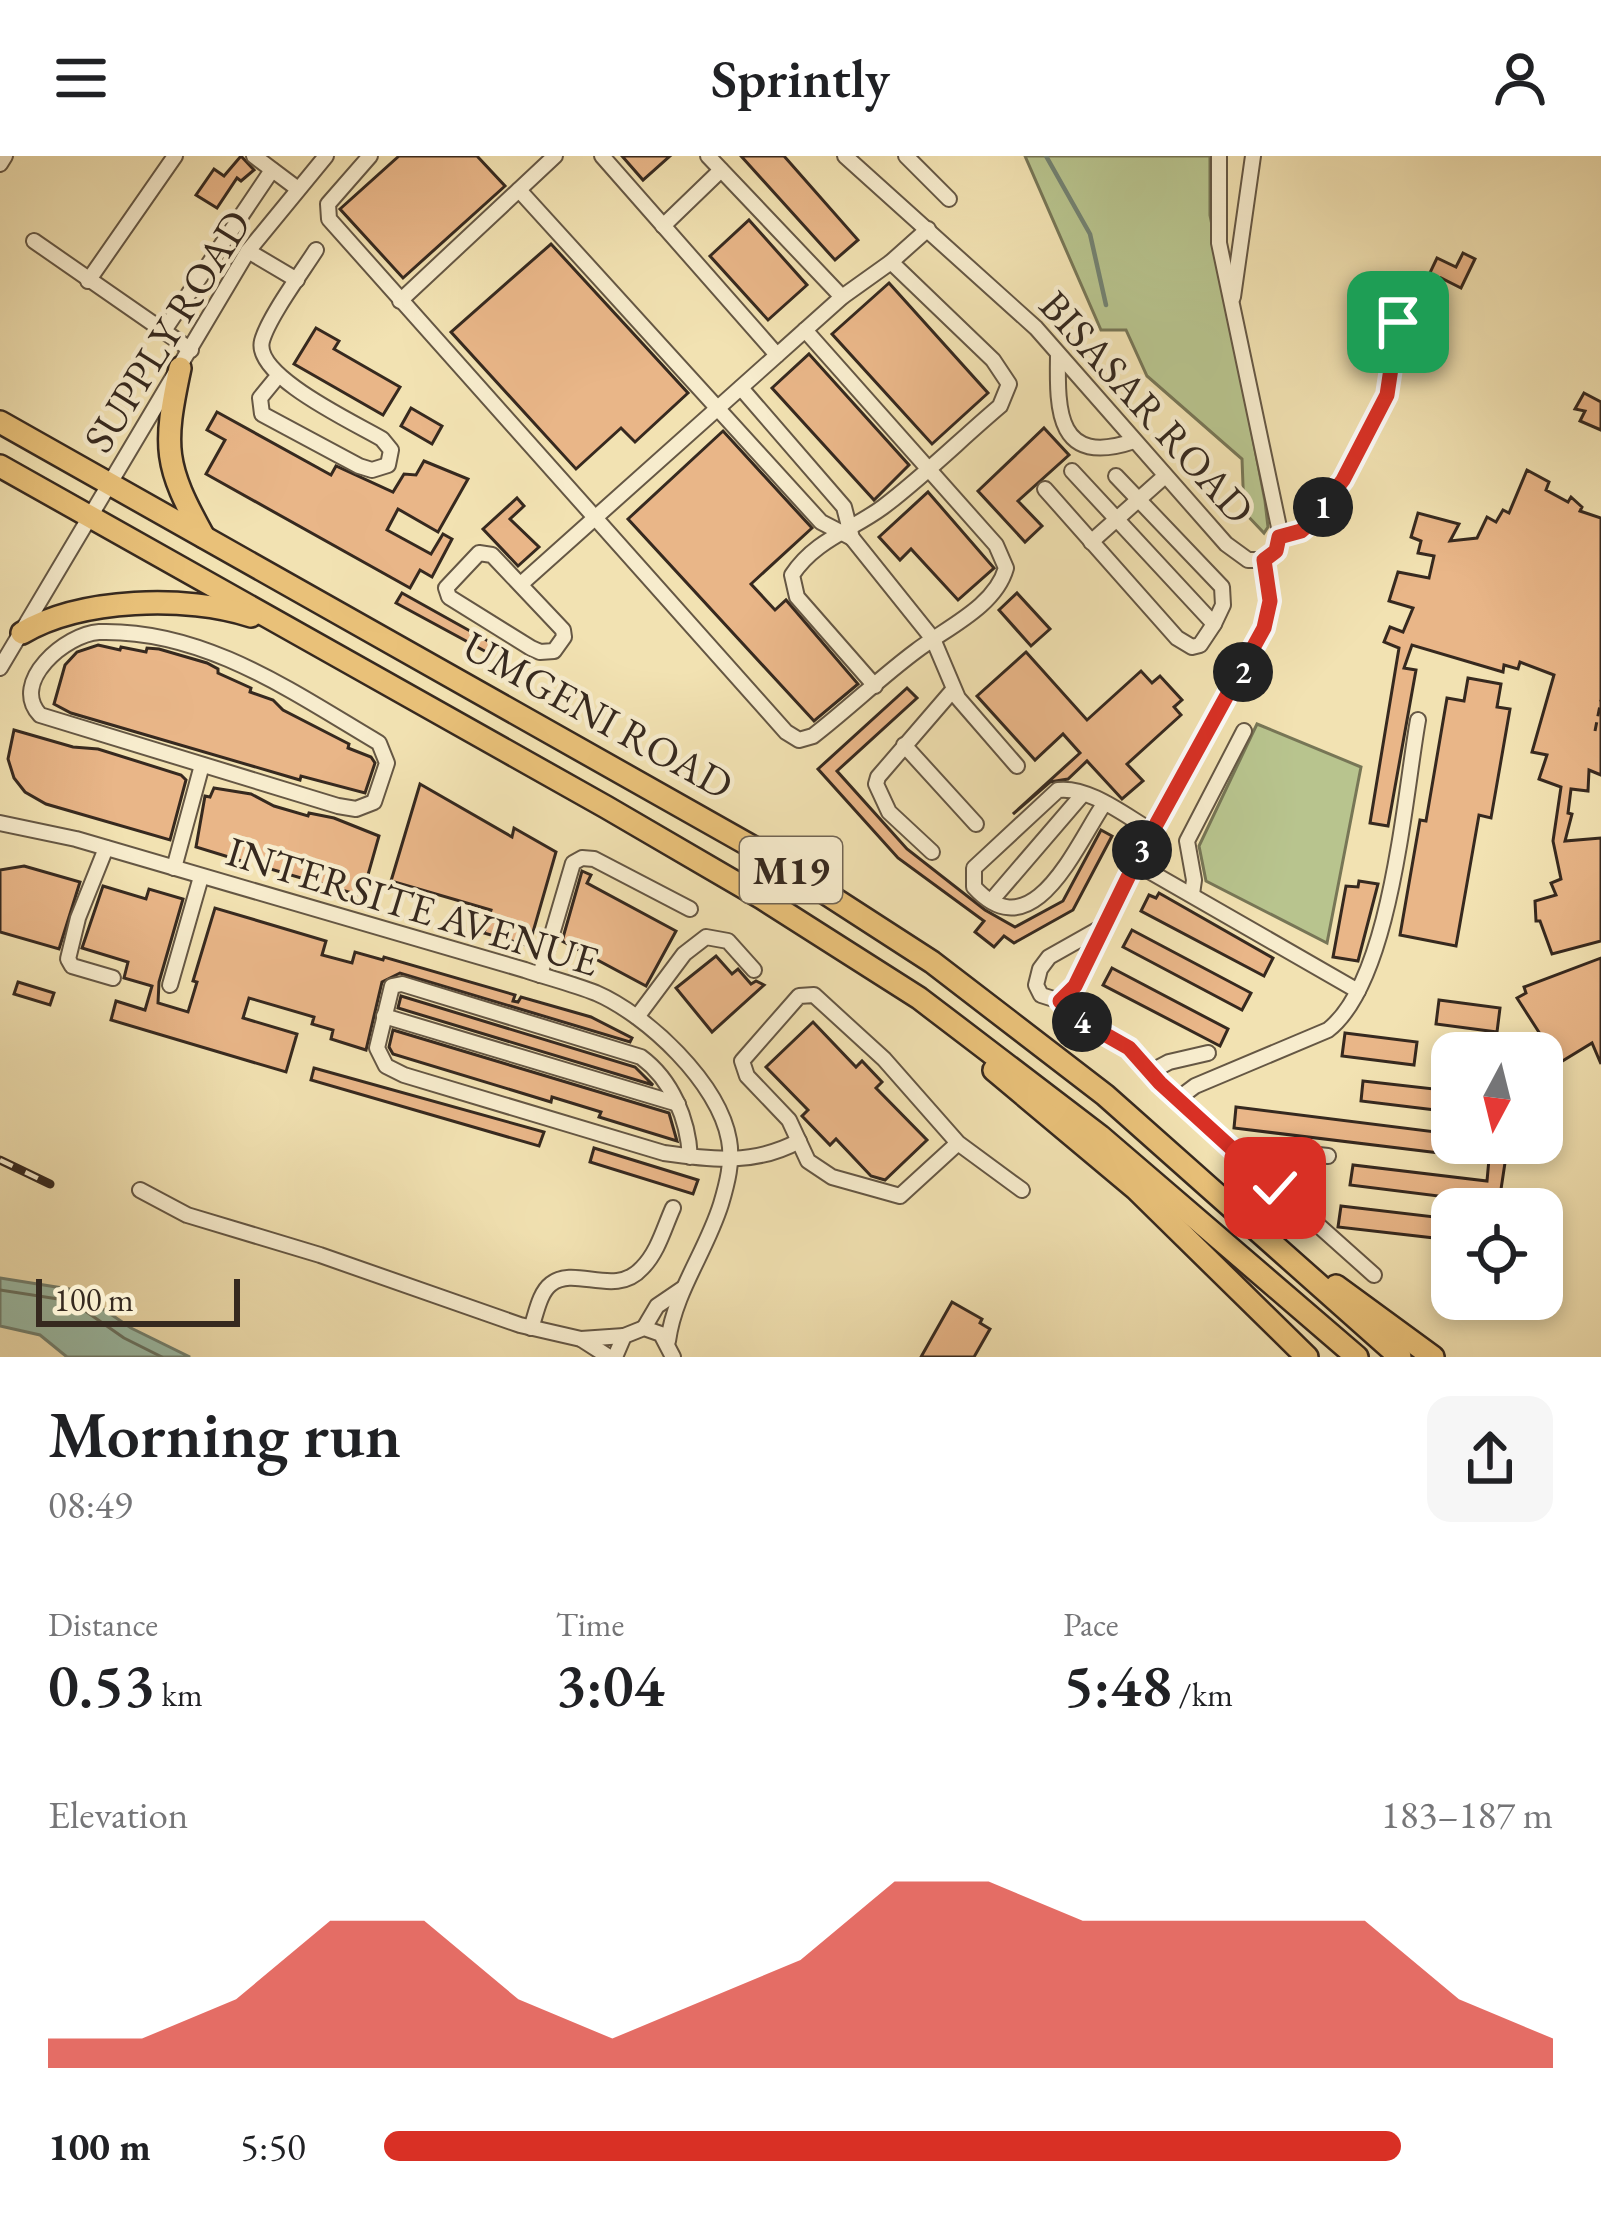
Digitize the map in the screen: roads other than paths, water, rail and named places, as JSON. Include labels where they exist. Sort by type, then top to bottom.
[{"type":"highway","points":[[186,359],[167,440],[169,464],[204,537]]},
{"type":"highway","name":"UMGENI ROAD","points":[[0,422],[506,705],[854,910],[1026,1031],[1105,1095],[1400,1357]]},
{"type":"highway","name":"UMGENI ROAD","points":[[0,466],[762,898],[920,998],[1100,1136],[1357,1357]]},
{"type":"highway","points":[[22,633],[40,622],[76,612],[183,603],[229,609],[298,632]]},
{"type":"highway","points":[[894,982],[1136,1189],[1307,1357]]},
{"type":"highway","points":[[1298,1266],[1362,1302],[1433,1357]]},
{"type":"street","points":[[0,164],[5,156]]},
{"type":"street","points":[[88,280],[176,156]]},
{"type":"street","points":[[254,156],[298,189]]},
{"type":"street","name":"SUPPLY ROAD","points":[[0,668],[248,251],[326,156]]},
{"type":"street","points":[[370,156],[333,196],[326,211],[347,243],[793,738],[805,740],[996,590],[1006,568],[1001,551],[805,330]]},
{"type":"street","points":[[400,301],[555,156]]},
{"type":"street","points":[[602,156],[777,355]]},
{"type":"street","points":[[708,156],[842,297]]},
{"type":"street","name":"BISASAR ROAD","points":[[845,156],[1036,328],[1239,556],[1264,560],[1270,601],[1264,628],[1135,863],[1075,986],[1060,1001]]},
{"type":"street","points":[[861,171],[877,156]]},
{"type":"street","points":[[906,156],[950,200]]},
{"type":"street","points":[[1219,156],[1216,209],[1232,314],[1273,490],[1279,537],[1276,551],[1264,560]]},
{"type":"street","points":[[1232,314],[1253,156]]},
{"type":"street","points":[[163,332],[272,170]]},
{"type":"street","points":[[663,226],[721,170]]},
{"type":"street","points":[[518,190],[821,522],[847,531]]},
{"type":"street","points":[[1216,209],[1245,207]]},
{"type":"street","points":[[521,584],[842,297],[928,230]]},
{"type":"street","points":[[34,241],[163,332],[186,359]]},
{"type":"street","points":[[278,376],[260,398],[262,414],[359,466],[372,470],[388,465],[392,450],[382,439],[278,376],[264,360],[262,342],[316,250]]},
{"type":"street","points":[[248,251],[297,280]]},
{"type":"street","points":[[875,686],[792,587],[795,569],[928,469],[1000,406],[1009,384],[993,360],[891,262]]},
{"type":"street","points":[[1279,537],[1301,531],[1335,495],[1387,395],[1403,309],[1422,291]]},
{"type":"street","points":[[1058,355],[1056,396],[1068,433],[1098,448],[1134,441]]},
{"type":"street","points":[[741,388],[844,507],[847,531],[933,639],[953,690],[1017,766]]},
{"type":"street","points":[[1072,471],[1214,623]]},
{"type":"street","points":[[1045,489],[1186,645],[1200,645],[1223,605],[1222,587],[1116,476]]},
{"type":"street","points":[[1091,542],[1166,476]]},
{"type":"street","points":[[485,553],[521,584],[562,630],[564,638],[554,651],[530,648],[472,615],[447,592],[452,579],[485,553]]},
{"type":"street","points":[[85,633],[156,634],[192,642],[379,743],[387,763],[374,802],[349,809],[202,765],[40,715],[33,707],[36,678],[68,640],[85,633]]},
{"type":"street","points":[[932,852],[889,812],[876,790],[878,777],[953,690]]},
{"type":"street","points":[[1179,1097],[1328,1030],[1345,1013],[1382,935],[1418,720]]},
{"type":"street","points":[[1192,894],[1187,841],[1244,731]]},
{"type":"street","points":[[904,745],[976,824]]},
{"type":"street","points":[[174,868],[202,765]]},
{"type":"street","points":[[1104,804],[1038,900],[1012,908],[991,901],[974,887],[974,868],[1058,790],[1083,794],[1104,804],[1152,832]]},
{"type":"street","points":[[991,901],[1083,794]]},
{"type":"street","name":"INTERSITE AVENUE","points":[[0,824],[106,848],[540,975],[598,994],[637,1018],[667,1042],[698,1078],[720,1112],[728,1136],[727,1180],[709,1239],[672,1310],[668,1341]]},
{"type":"street","points":[[106,848],[78,918],[68,959],[72,966],[113,978]]},
{"type":"street","points":[[540,975],[573,863],[582,858],[594,859],[690,909]]},
{"type":"street","points":[[1135,863],[1358,991]]},
{"type":"street","points":[[170,985],[201,877]]},
{"type":"street","points":[[1104,926],[1049,958],[1040,969],[1038,991],[1129,1048],[1374,1275]]},
{"type":"street","points":[[637,1018],[684,954],[706,938],[728,940],[754,970]]},
{"type":"street","points":[[690,1157],[678,1104],[649,1063],[590,1039],[402,984],[389,990],[377,1048],[382,1061],[404,1075],[635,1146],[690,1157],[764,1157],[799,1141]]},
{"type":"street","points":[[958,1143],[905,1194],[893,1196],[826,1174],[804,1157],[789,1120],[742,1067],[746,1056],[786,1010],[808,993],[870,1045],[958,1143],[1022,1190]]},
{"type":"street","points":[[384,1016],[678,1104]]},
{"type":"street","points":[[1150,1072],[1208,1053]]},
{"type":"street","points":[[1239,1154],[1254,1148],[1328,1156]]},
{"type":"street","points":[[140,1190],[187,1215],[531,1328],[581,1339],[624,1336],[644,1328],[662,1334],[673,1357]]},
{"type":"street","points":[[531,1328],[542,1295],[551,1284],[563,1279],[623,1281],[640,1271],[673,1208]]},
{"type":"street","name":"INTERSITE AVENUE","points":[[644,1328],[657,1306],[682,1289]]},
{"type":"street","points":[[581,1339],[612,1357],[624,1336]]},
{"type":"water","points":[[0,1278],[75,1290],[131,1328],[190,1357],[67,1357],[40,1335],[0,1326]]},
{"type":"waterway","points":[[1046,156],[1090,234],[1106,305]]},
{"type":"railway","points":[[0,1160],[50,1184]]}]
